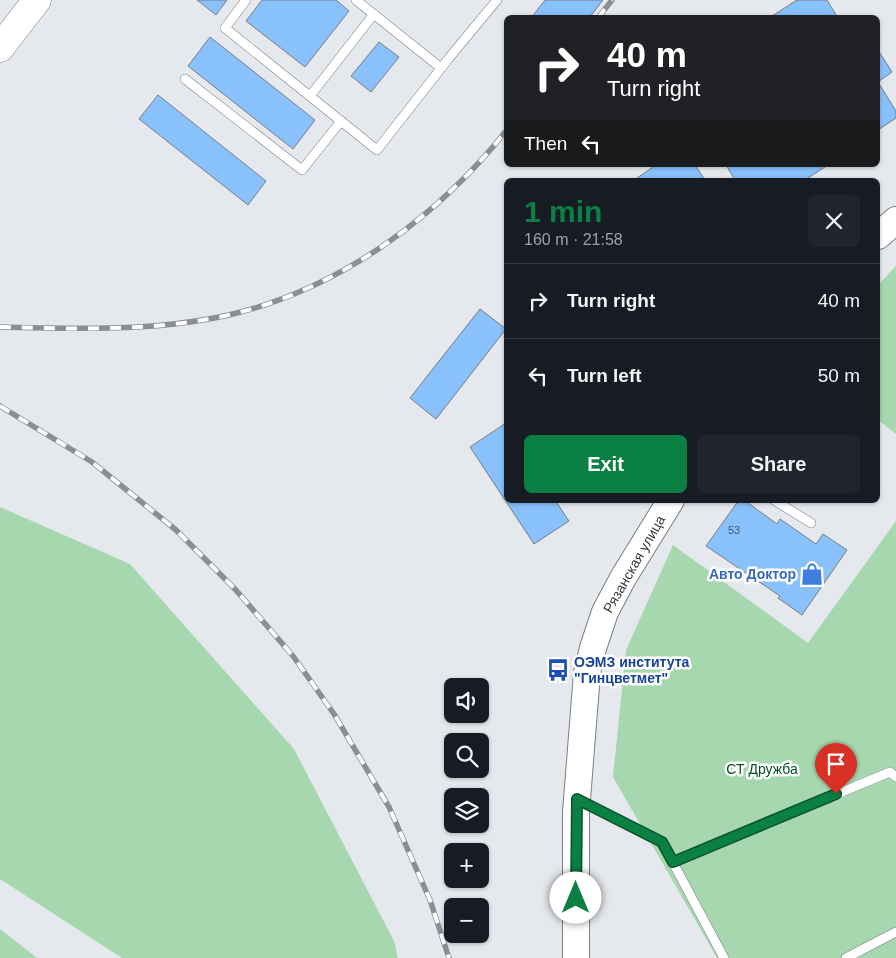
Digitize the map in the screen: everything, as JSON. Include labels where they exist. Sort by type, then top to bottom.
[{"type":"highway","points":[[0,48],[37,0]]},
{"type":"street","points":[[880,234],[896,220]]},
{"type":"street","name":"Рязанская улица","points":[[576,958],[577,799],[587,673],[605,612],[623,578],[669,503]]},
{"type":"lane","points":[[246,0],[225,28],[377,150],[497,0]]},
{"type":"lane","points":[[356,0],[441,68]]},
{"type":"lane","points":[[310,96],[374,14]]},
{"type":"lane","points":[[185,79],[302,170],[341,121]]},
{"type":"lane","points":[[779,503],[811,523]]},
{"type":"lane","points":[[673,862],[890,772],[896,777]]},
{"type":"lane","points":[[577,799],[662,842],[724,958]]},
{"type":"lane","points":[[846,958],[896,932]]},
{"type":"green space","points":[[896,266],[896,434],[880,422],[880,283]]},
{"type":"green space","points":[[0,507],[130,564],[294,749],[394,941],[398,958],[122,958],[0,879]]},
{"type":"green space","name":"СТ Дружба","points":[[896,521],[896,958],[717,958],[613,777],[626,650],[673,545],[808,643]]},
{"type":"green space","points":[[0,929],[37,958],[0,958]]},
{"type":"building","points":[[197,0],[227,0],[216,15]]},
{"type":"building","points":[[262,0],[336,0],[349,11],[305,67],[246,21]]},
{"type":"building","points":[[545,0],[603,0],[591,15],[533,15]]},
{"type":"building","points":[[797,0],[827,0],[836,15],[774,15]]},
{"type":"building","points":[[210,37],[315,120],[293,149],[188,66]]},
{"type":"building","points":[[379,42],[399,57],[371,92],[351,76]]},
{"type":"building","points":[[880,53],[892,72],[880,81]]},
{"type":"building","points":[[880,85],[896,111],[896,118],[880,129]]},
{"type":"building","points":[[158,95],[266,181],[248,205],[139,119]]},
{"type":"building","points":[[653,167],[696,167],[704,178],[637,178]]},
{"type":"building","points":[[727,167],[825,167],[808,178],[734,178]]},
{"type":"building","points":[[480,309],[504,327],[504,332],[436,419],[410,398]]},
{"type":"building","points":[[504,424],[504,499],[470,447]]},
{"type":"building","points":[[507,503],[557,503],[569,521],[534,544]]},
{"type":"building","points":[[737,503],[748,503],[777,524],[780,519],[816,544],[823,534],[847,550],[802,615],[778,598],[780,596],[706,546]]},
{"type":"railway","points":[[600,15],[612,0]]},
{"type":"railway","points":[[0,327],[121,328],[152,326],[212,318],[241,312],[280,300],[317,284],[353,265],[388,242],[451,191],[480,162],[504,133]]},
{"type":"railway","points":[[0,406],[92,462],[176,530],[235,589],[293,656],[334,714],[389,807],[430,900],[449,958]]},
{"type":"place","name":"Авто Доктор","points":[[812,574]]},
{"type":"place","name":"ОЭМЗ института \"Гинцветмет\"","points":[[558,670]]},
{"type":"route","points":[[576,898],[577,799],[662,842],[673,862],[836,794]]}]
